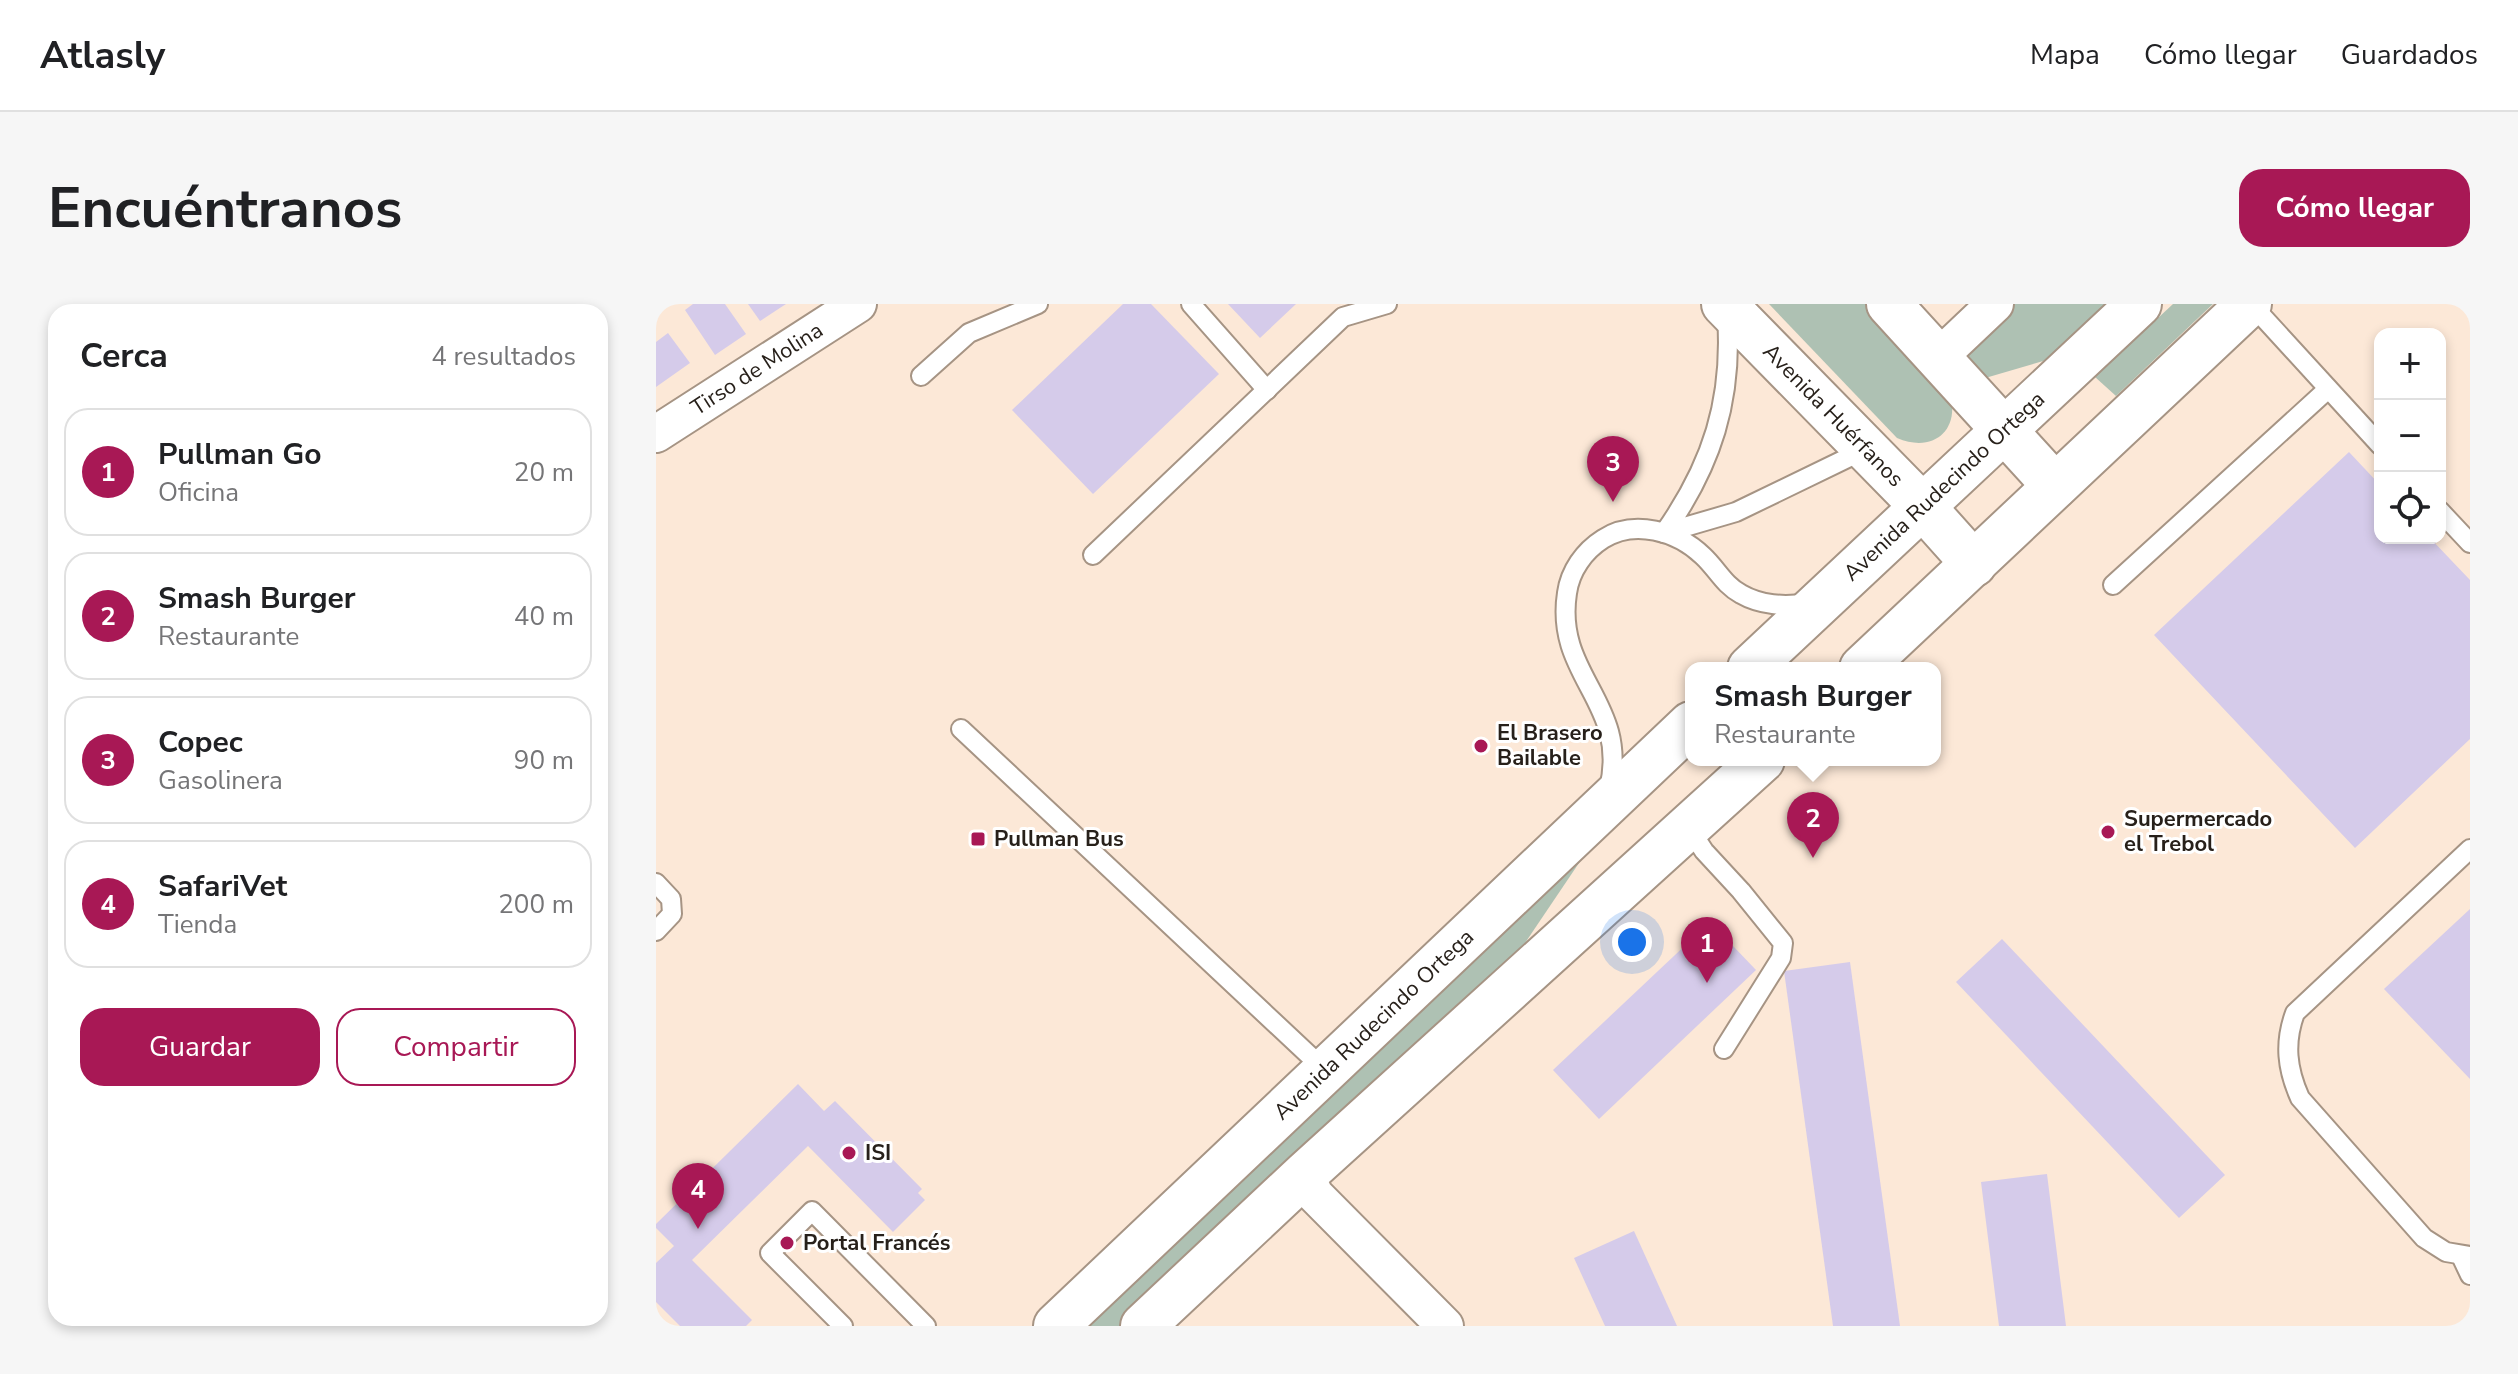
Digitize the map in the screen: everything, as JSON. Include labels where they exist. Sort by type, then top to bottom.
[{"type":"main road","points":[[1889,304],[2055,486]]},
{"type":"main road","name":"Avenida Rudecindo Ortega","points":[[1756,662],[2139,304]]},
{"type":"main road","points":[[1868,662],[2250,304]]},
{"type":"main road","name":"Avenida Huérfanos","points":[[1725,305],[1923,507],[1974,564]]},
{"type":"main road","name":"Avenida Rudecindo Ortega","points":[[1056,1326],[1685,730]]},
{"type":"main road","points":[[1143,1326],[1305,1174],[1756,766]]},
{"type":"street","name":"Tirso de Molina","points":[[656,434],[858,304]]},
{"type":"street","points":[[1939,357],[1995,304]]},
{"type":"street","points":[[1305,1174],[1315,1195],[1445,1326]]},
{"type":"lane","points":[[921,376],[969,333],[1038,304]]},
{"type":"lane","points":[[1191,304],[1267,390]]},
{"type":"lane","points":[[1093,555],[1343,317],[1387,304]]},
{"type":"lane","points":[[2250,304],[2374,439]]},
{"type":"lane","points":[[1664,533],[1692,492],[1716,435],[1728,367],[1725,305]]},
{"type":"lane","points":[[2113,585],[2328,389]]},
{"type":"lane","points":[[1664,533],[1701,524],[1749,506],[1867,449]]},
{"type":"lane","points":[[2446,517],[2470,543]]},
{"type":"lane","points":[[1602,807],[1613,768],[1613,747],[1603,709],[1580,673],[1571,652],[1565,618],[1567,588],[1578,562],[1601,540],[1630,527],[1664,533],[1701,553],[1727,585],[1743,596],[1780,605],[1813,601],[1828,595]]},
{"type":"lane","points":[[961,729],[1326,1071]]},
{"type":"lane","points":[[1689,828],[1704,851],[1783,943],[1781,958],[1724,1049]]},
{"type":"lane","points":[[2470,849],[2295,1013],[2287,1042],[2290,1071],[2300,1098],[2424,1238],[2435,1246],[2466,1256],[2470,1275]]},
{"type":"lane","points":[[656,883],[671,899],[672,914],[656,931]]},
{"type":"lane","points":[[843,1326],[770,1253],[812,1211],[926,1326]]},
{"type":"green space","points":[[1769,304],[1866,304],[1949,391],[1952,417],[1948,427],[1942,435],[1923,443],[1897,438]]},
{"type":"green space","points":[[2012,304],[2108,304],[2050,359],[1975,381],[1956,357]]},
{"type":"green space","points":[[2173,304],[2213,304],[2116,396],[2095,377]]},
{"type":"green space","points":[[1581,860],[1504,974],[1127,1326],[1088,1326],[1487,941]]},
{"type":"building","points":[[693,304],[725,304],[746,334],[715,355],[685,310]]},
{"type":"building","points":[[748,304],[786,304],[760,321]]},
{"type":"building","points":[[1123,304],[1151,304],[1219,374],[1093,494],[1012,410]]},
{"type":"building","points":[[1228,304],[1296,304],[1260,338]]},
{"type":"building","points":[[668,333],[690,363],[656,387],[656,342]]},
{"type":"building","points":[[2349,452],[2374,479],[2374,544],[2436,544],[2470,580],[2470,739],[2355,848],[2154,635]]},
{"type":"building","points":[[2470,909],[2470,1079],[2384,989]]},
{"type":"building","points":[[1710,922],[1756,970],[1599,1119],[1553,1070]]},
{"type":"building","points":[[2002,939],[2225,1175],[2179,1218],[1956,982]]},
{"type":"building","points":[[1850,962],[1900,1326],[1833,1326],[1784,971]]},
{"type":"building","points":[[798,1084],[824,1111],[835,1101],[922,1189],[918,1193],[925,1200],[893,1232],[808,1146],[692,1260],[752,1320],[746,1326],[680,1326],[656,1302],[656,1263],[674,1246],[656,1228],[656,1224]]},
{"type":"building","points":[[2047,1174],[2066,1326],[1999,1326],[1981,1182]]},
{"type":"building","points":[[1634,1231],[1677,1326],[1605,1326],[1574,1258]]},
{"type":"place","name":"Copec","points":[[1613,502]]},
{"type":"place","name":"El Brasero Bailable","points":[[1481,746]]},
{"type":"place","name":"Supermercado el Trebol","points":[[2108,832]]},
{"type":"place","name":"Pullman Bus","points":[[978,839]]},
{"type":"place","name":"Smash Burger","points":[[1813,858]]},
{"type":"place","name":"Pullman Go","points":[[1707,983]]},
{"type":"place","name":"ISI","points":[[849,1153]]},
{"type":"place","name":"SafariVet","points":[[698,1229]]},
{"type":"place","name":"Portal Francés","points":[[787,1243]]}]
